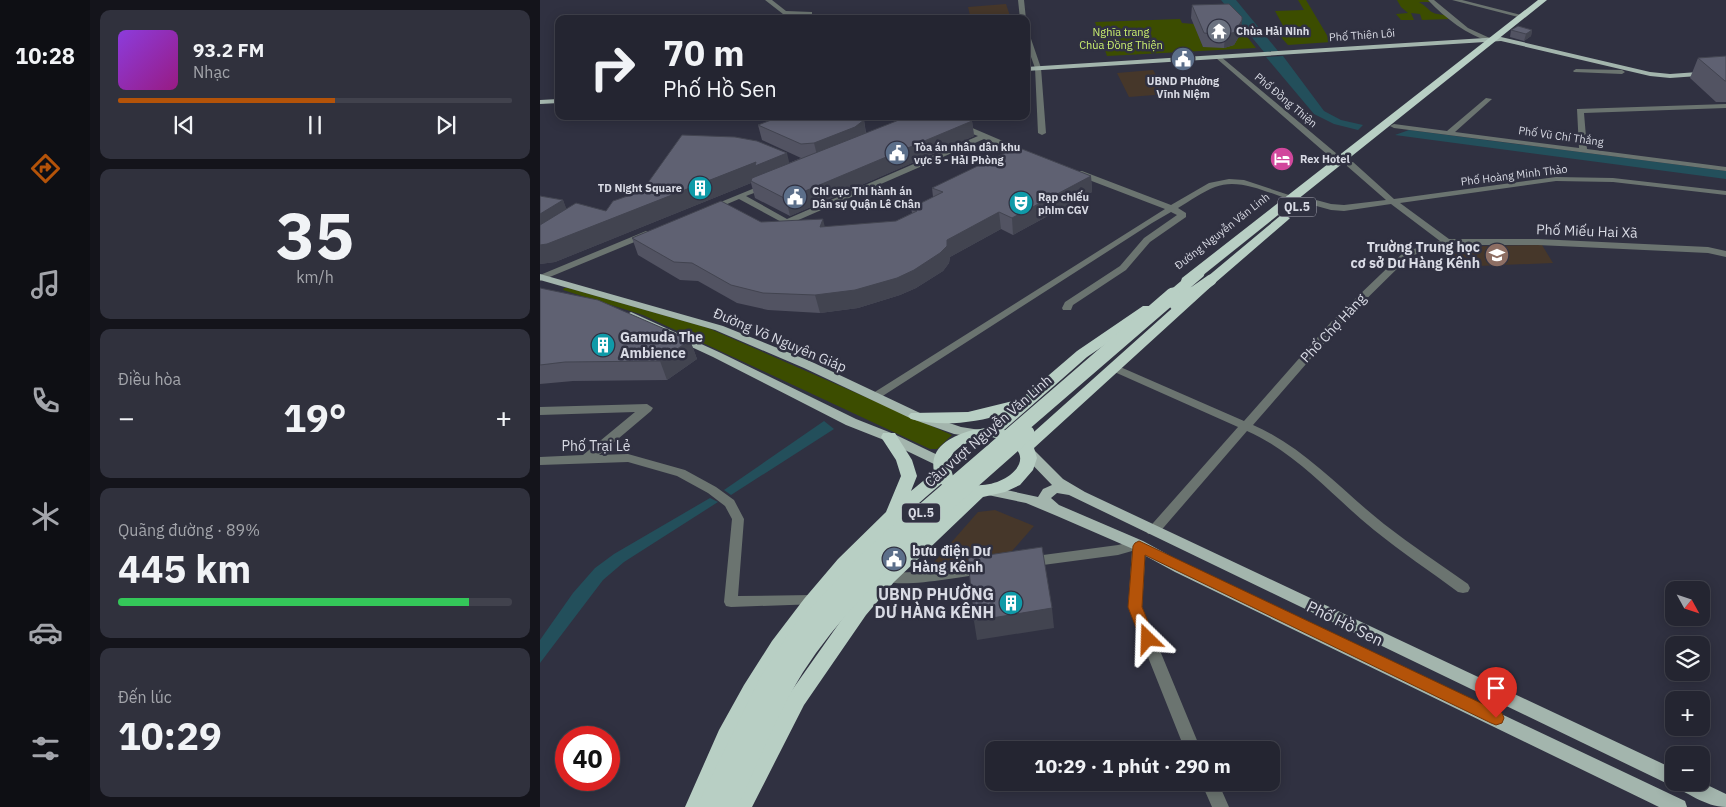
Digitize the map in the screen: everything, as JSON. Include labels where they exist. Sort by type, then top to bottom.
[{"type":"highway","name":"Đường Nguyễn Văn Linh","points":[[1028,450],[1077,400],[1114,368],[1205,276],[1491,40],[1543,0]]},
{"type":"highway","name":"Đường Nguyễn Văn Linh","points":[[1383,131],[1501,39],[1556,0]]},
{"type":"highway","name":"Đường Nguyễn Văn Linh","points":[[992,432],[1082,354],[1205,276]]},
{"type":"highway","name":"Cầu vượt Nguyễn Văn Linh","points":[[707,807],[768,683],[801,632],[814,618],[865,564],[938,497],[1205,276]]},
{"type":"highway","name":"Cầu vượt Nguyễn Văn Linh","points":[[727,807],[784,685],[823,627],[875,571],[1035,425],[1165,314],[1205,276]]},
{"type":"highway","points":[[916,416],[955,419],[979,416],[1001,410],[1038,393],[1045,400],[1052,403],[1069,404],[1077,400]]},
{"type":"highway","points":[[992,432],[1013,436],[1028,450],[1027,468],[1021,476],[1006,486],[984,491],[956,486],[942,468],[949,447],[975,433],[992,432]]},
{"type":"highway","points":[[889,437],[904,460],[909,476],[894,514]]},
{"type":"highway","name":"QL.5","points":[[696,807],[727,736],[772,657],[813,600],[845,562],[942,468]]},
{"type":"highway","name":"QL.5","points":[[740,807],[796,699],[859,610],[888,577],[922,544],[984,491]]},
{"type":"highway","points":[[882,527],[896,520],[907,520],[924,530],[926,534],[922,544]]},
{"type":"main road","name":"Phố Thiên Lôi","points":[[1030,69],[1501,39]]},
{"type":"main road","points":[[1501,39],[1650,74],[1670,76],[1726,72]]},
{"type":"main road","points":[[540,102],[555,101]]},
{"type":"main road","points":[[541,280],[649,322],[851,422],[889,437],[942,468]]},
{"type":"main road","name":"Đường Võ Nguyên Giáp","points":[[541,280],[719,328],[808,365],[916,416],[959,430],[975,433]]},
{"type":"main road","name":"Phố Hồ Sen","points":[[1028,450],[1058,482],[1080,495],[1665,774]]},
{"type":"main road","points":[[1062,512],[1044,500],[1045,495],[1049,491],[1059,488],[1080,495]]},
{"type":"main road","name":"Phố Hồ Sen","points":[[984,491],[1029,499],[1138,546],[1678,807]]},
{"type":"main road","points":[[1701,791],[1726,803]]},
{"type":"street","points":[[768,0],[785,13],[810,13],[810,15]]},
{"type":"street","points":[[1021,0],[1023,15]]},
{"type":"street","points":[[1432,0],[1458,24],[1478,36],[1491,40]]},
{"type":"street","points":[[1455,0],[1522,16]]},
{"type":"street","points":[[1030,45],[1038,68],[1042,133]]},
{"type":"street","name":"Phố Đồng Thiện","points":[[1218,57],[1345,162]]},
{"type":"street","points":[[1576,71],[1622,72]]},
{"type":"street","points":[[1449,133],[1488,99]]},
{"type":"street","points":[[1583,150],[1580,111],[1726,106]]},
{"type":"street","points":[[952,123],[1036,156]]},
{"type":"street","name":"Phố Vũ Chí Thắng","points":[[1383,131],[1449,133],[1726,169]]},
{"type":"street","points":[[739,196],[787,222],[984,136]]},
{"type":"street","points":[[1345,162],[1393,202],[1447,242]]},
{"type":"street","points":[[1067,308],[1068,304],[1123,268],[1147,240],[1182,216],[1182,214],[1171,208],[1074,172]]},
{"type":"street","name":"Phố Hoàng Minh Thảo","points":[[874,397],[1171,208],[1212,185],[1229,181],[1241,182],[1338,208],[1393,202],[1556,178],[1613,180],[1726,193]]},
{"type":"street","points":[[703,211],[775,181]]},
{"type":"street","points":[[541,280],[658,229]]},
{"type":"street","name":"Phố Miếu Hai Xã","points":[[1447,242],[1584,244],[1708,250],[1726,254]]},
{"type":"street","name":"Phố Chợ Hàng","points":[[1153,531],[1336,323],[1397,262],[1414,252],[1447,242]]},
{"type":"street","points":[[1114,368],[1269,436],[1300,458],[1379,527],[1463,588]]},
{"type":"street","points":[[540,411],[647,408],[585,460]]},
{"type":"street","name":"Phố Trại Lẻ","points":[[540,461],[628,458],[681,473],[712,490],[730,503],[738,519],[731,602],[813,600]]},
{"type":"street","points":[[1015,564],[1138,546],[1135,607],[1189,741]]},
{"type":"street","points":[[888,577],[915,578],[996,567]]},
{"type":"street","points":[[1213,791],[1221,807]]},
{"type":"shaded area","points":[[1006,4],[1010,15],[970,15],[968,7]]},
{"type":"shaded area","points":[[1153,70],[1167,94],[1129,97],[1117,73]]},
{"type":"shaded area","name":"Trường Trung học cơ sở Dư Hàng Kênh","points":[[1542,245],[1553,263],[1453,267],[1440,247]]},
{"type":"shaded area","points":[[995,510],[1034,526],[1005,559],[928,569],[978,512]]},
{"type":"green space","points":[[1298,0],[1306,0],[1331,42],[1288,45],[1278,34],[1287,33],[1275,11],[1304,10]]},
{"type":"green space","points":[[1397,0],[1428,0],[1431,2],[1419,2],[1433,13],[1446,15],[1449,19],[1422,20],[1420,14],[1411,13],[1414,20],[1401,20],[1396,14],[1408,13]]},
{"type":"green space","name":"Nghĩa trang Chùa Đồng Thiện","points":[[1180,19],[1182,23],[1194,24],[1203,47],[1237,39],[1244,33],[1256,48],[1107,56],[1095,22]]},
{"type":"green space","points":[[564,288],[708,328],[952,435],[937,449],[930,449],[643,315],[563,290]]},
{"type":"water","points":[[1221,0],[1236,0],[1278,51],[1264,52]]},
{"type":"water","points":[[1283,56],[1324,111],[1341,120],[1363,125],[1358,130],[1334,124],[1314,114],[1266,57]]},
{"type":"water","points":[[1409,130],[1726,171],[1726,179],[1395,135]]},
{"type":"water","points":[[824,421],[834,429],[731,495],[724,490]]},
{"type":"water","points":[[710,498],[718,502],[624,562],[603,580],[540,663],[540,640],[573,593],[595,568],[614,554]]},
{"type":"building","points":[[1229,4],[1242,17],[1235,32],[1225,35],[1204,33],[1192,5]]},
{"type":"building","points":[[1518,26],[1532,30],[1526,34],[1511,30]]},
{"type":"building","points":[[1726,56],[1726,81],[1698,58]]},
{"type":"building","points":[[771,120],[864,120],[855,127],[814,143],[801,144],[758,125]]},
{"type":"building","points":[[899,120],[972,121],[786,199],[751,181],[752,178]]},
{"type":"building","points":[[682,135],[735,137],[757,141],[787,153],[755,166],[756,162],[547,244],[540,245],[540,225],[576,203],[606,211],[613,201],[642,191]]},
{"type":"building","points":[[1017,147],[1091,176],[1012,218],[999,212],[947,240],[947,246],[940,253],[914,270],[897,278],[855,290],[815,295],[763,293],[731,285],[692,263],[674,262],[632,238],[721,201],[761,222],[823,219],[820,227],[896,221],[917,211],[911,208],[943,192],[932,188]]},
{"type":"building","points":[[540,196],[563,200],[540,214]]},
{"type":"building","name":"Gamuda The Ambience","points":[[540,288],[598,300],[690,340],[660,361],[565,362],[540,365]]},
{"type":"building","name":"UBND PHƯỜNG DƯ HÀNG KÊNH","points":[[1042,547],[1052,608],[974,621],[968,558]]},
{"type":"place","name":"Chùa Hải Ninh","points":[[1219,31]]},
{"type":"place","name":"UBND Phường Vĩnh Niệm","points":[[1183,59]]},
{"type":"place","name":"Tòa án nhân dân khu vực 5 - Hải Phòng","points":[[897,153]]},
{"type":"place","name":"Rex Hotel","points":[[1282,159]]},
{"type":"place","name":"TD Night Square","points":[[700,188]]},
{"type":"place","name":"Chi cục Thi hành án Dân sự Quận Lê Chân","points":[[795,197]]},
{"type":"place","name":"Rạp chiếu phim CGV","points":[[1021,203]]},
{"type":"place","name":"Trường Trung học cơ sở Dư Hàng Kênh","points":[[1497,255]]},
{"type":"place","name":"Gamuda The Ambience","points":[[603,345]]},
{"type":"place","name":"bưu điện Dư Hàng Kênh","points":[[894,559]]},
{"type":"place","name":"UBND PHƯỜNG DƯ HÀNG KÊNH","points":[[1011,603]]},
{"type":"route","points":[[1148,639],[1135,607],[1139,546],[1180,568],[1496,718]]}]
